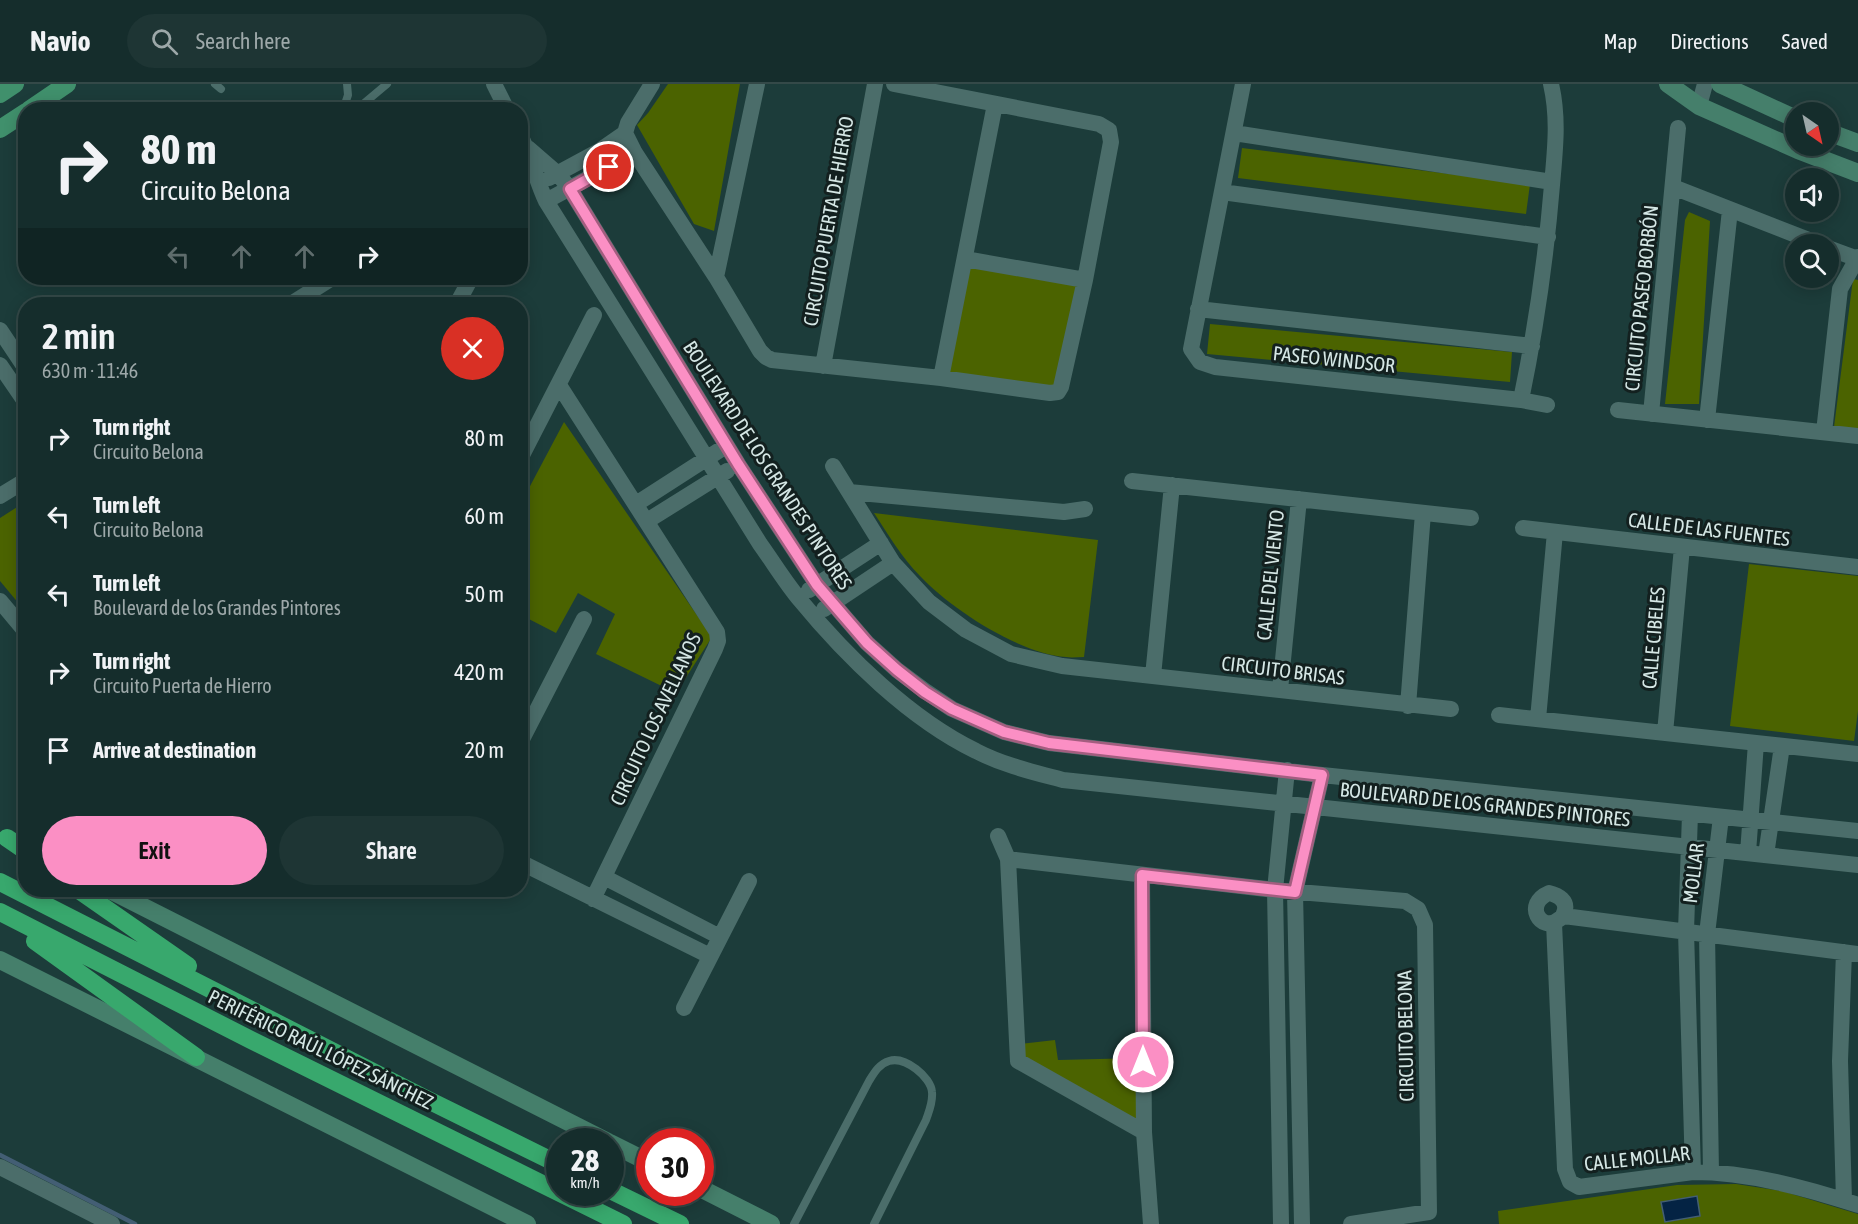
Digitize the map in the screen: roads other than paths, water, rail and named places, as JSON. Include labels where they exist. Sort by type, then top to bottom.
[{"type":"highway","points":[[4,836],[18,844]]},
{"type":"highway","name":"PERIFÉRICO RAÚL LÓPEZ SÁNCHEZ","points":[[0,882],[18,891]]},
{"type":"highway","name":"PERIFÉRICO RAÚL LÓPEZ SÁNCHEZ","points":[[30,897],[546,1158]]},
{"type":"highway","points":[[90,897],[246,1006]]},
{"type":"highway","points":[[0,914],[196,1057]]},
{"type":"highway","name":"PERIFÉRICO RAÚL LÓPEZ SÁNCHEZ","points":[[0,914],[623,1224]]},
{"type":"highway","points":[[624,1197],[680,1224]]},
{"type":"main road","points":[[0,94],[15,84]]},
{"type":"main road","points":[[40,102],[67,84]]},
{"type":"main road","points":[[1720,84],[1785,114]]},
{"type":"main road","points":[[1674,86],[1699,106],[1798,150],[1858,173]]},
{"type":"main road","points":[[0,129],[18,117]]},
{"type":"main road","points":[[1839,136],[1858,143]]},
{"type":"main road","points":[[124,897],[581,1128]]},
{"type":"main road","points":[[0,960],[527,1224]]},
{"type":"main road","points":[[714,1195],[771,1224]]},
{"type":"street","points":[[494,84],[503,102]]},
{"type":"street","points":[[538,185],[599,151],[625,133],[628,123],[652,84]]},
{"type":"street","points":[[716,277],[757,84]]},
{"type":"street","name":"CIRCUITO PUERTA DE HIERRO","points":[[823,366],[875,84]]},
{"type":"street","points":[[625,133],[760,351],[766,357],[823,366],[942,378],[1050,393],[1058,392],[1085,280],[1111,142],[1109,130],[1099,124],[894,84]]},
{"type":"street","name":"PASEO WINDSOR","points":[[1243,84],[1191,349],[1200,362],[1215,367],[1521,400],[1547,405]]},
{"type":"street","points":[[1521,400],[1532,346],[1548,237],[1557,129],[1556,105],[1551,84]]},
{"type":"street","points":[[1699,106],[1704,84]]},
{"type":"street","points":[[942,378],[995,105]]},
{"type":"street","name":"CIRCUITO PASEO BORBÓN","points":[[1651,414],[1678,128]]},
{"type":"street","points":[[1234,133],[1552,182]]},
{"type":"street","name":"BOULEVARD DE LOS GRANDES PINTORES","points":[[528,145],[570,189],[726,446],[817,585],[867,643],[897,670],[952,709],[1004,732],[1049,743],[1322,775],[1858,831]]},
{"type":"street","points":[[546,201],[636,153]]},
{"type":"street","name":"BOULEVARD DE LOS GRANDES PINTORES","points":[[528,154],[538,185],[546,201],[760,544],[798,597],[813,616],[875,679],[914,713],[977,752],[1019,768],[1062,780],[1858,865]]},
{"type":"street","name":"CIRCUITO PASEO BORBÓN","points":[[1673,187],[1794,234]]},
{"type":"street","points":[[1222,192],[1548,237]]},
{"type":"street","points":[[1707,420],[1730,210]]},
{"type":"street","points":[[1824,432],[1840,289],[1858,258],[1839,252]]},
{"type":"street","points":[[965,259],[1085,280]]},
{"type":"street","points":[[307,297],[323,285]]},
{"type":"street","name":"PASEO WINDSOR","points":[[1198,309],[1532,346]]},
{"type":"street","points":[[528,444],[594,315]]},
{"type":"street","points":[[0,330],[18,357]]},
{"type":"street","points":[[0,365],[18,388]]},
{"type":"street","name":"CIRCUITO LOS AVELLANOS","points":[[559,385],[714,624],[718,640],[593,899]]},
{"type":"street","name":"CIRCUITO PASEO BORBÓN","points":[[1618,410],[1858,436]]},
{"type":"street","points":[[636,504],[726,446]]},
{"type":"street","points":[[647,521],[738,464]]},
{"type":"street","name":"CIRCUITO BRISAS","points":[[833,466],[893,563],[930,602],[966,630],[1011,654],[1062,666],[1451,709]]},
{"type":"street","points":[[1132,481],[1471,518]]},
{"type":"street","points":[[0,496],[18,485]]},
{"type":"street","points":[[1153,676],[1172,485]]},
{"type":"street","points":[[849,492],[1064,512],[1085,509]]},
{"type":"street","name":"CALLE DEL VIENTO","points":[[1280,690],[1299,499]]},
{"type":"street","points":[[1408,706],[1422,513]]},
{"type":"street","name":"CALLE DE LAS FUENTES","points":[[1523,528],[1858,567]]},
{"type":"street","points":[[1538,718],[1555,532]]},
{"type":"street","points":[[798,597],[881,543]]},
{"type":"street","name":"CALLE CIBELES","points":[[1665,733],[1682,547]]},
{"type":"street","points":[[813,616],[893,563]]},
{"type":"street","points":[[0,601],[18,622]]},
{"type":"street","points":[[528,728],[584,619]]},
{"type":"street","points":[[1499,715],[1858,754]]},
{"type":"street","points":[[1748,853],[1756,743]]},
{"type":"street","points":[[1766,855],[1782,746]]},
{"type":"street","points":[[1281,1224],[1275,890],[1287,770]]},
{"type":"street","points":[[1302,1224],[1295,892],[1322,775]]},
{"type":"street","name":"MOLLAR","points":[[1690,814],[1686,931],[1693,1172]]},
{"type":"street","name":"MOLLAR","points":[[1711,1172],[1707,934],[1721,817]]},
{"type":"street","points":[[998,836],[1008,859],[1018,1061],[1144,1132]]},
{"type":"street","name":"CIRCUITO BELONA","points":[[1008,859],[1275,890],[1405,901],[1418,909],[1425,925],[1429,1212],[1351,1224]]},
{"type":"street","points":[[528,866],[710,956]]},
{"type":"street","points":[[1142,875],[1144,1132],[1151,1224]]},
{"type":"street","points":[[604,877],[720,937]]},
{"type":"street","points":[[684,1008],[749,881]]},
{"type":"street","name":"CALLE MOLLAR","points":[[1851,953],[1686,931],[1559,920],[1565,1169],[1570,1182],[1579,1186],[1693,1172],[1711,1172],[1795,1186],[1851,1203]]},
{"type":"street","points":[[1851,953],[1840,1061],[1851,1203]]},
{"type":"street","points":[[0,1167],[112,1224]]},
{"type":"lane","points":[[346,102],[348,95],[347,84]]},
{"type":"lane","points":[[366,102],[387,84]]},
{"type":"lane","points":[[794,1224],[877,1068],[888,1061],[897,1060],[907,1064],[928,1081],[932,1090],[932,1104],[921,1131],[874,1224]]},
{"type":"water","points":[[1697,1196],[1700,1216],[1665,1222],[1661,1202]]},
{"type":"waterway","points":[[0,1155],[135,1224]]}]
